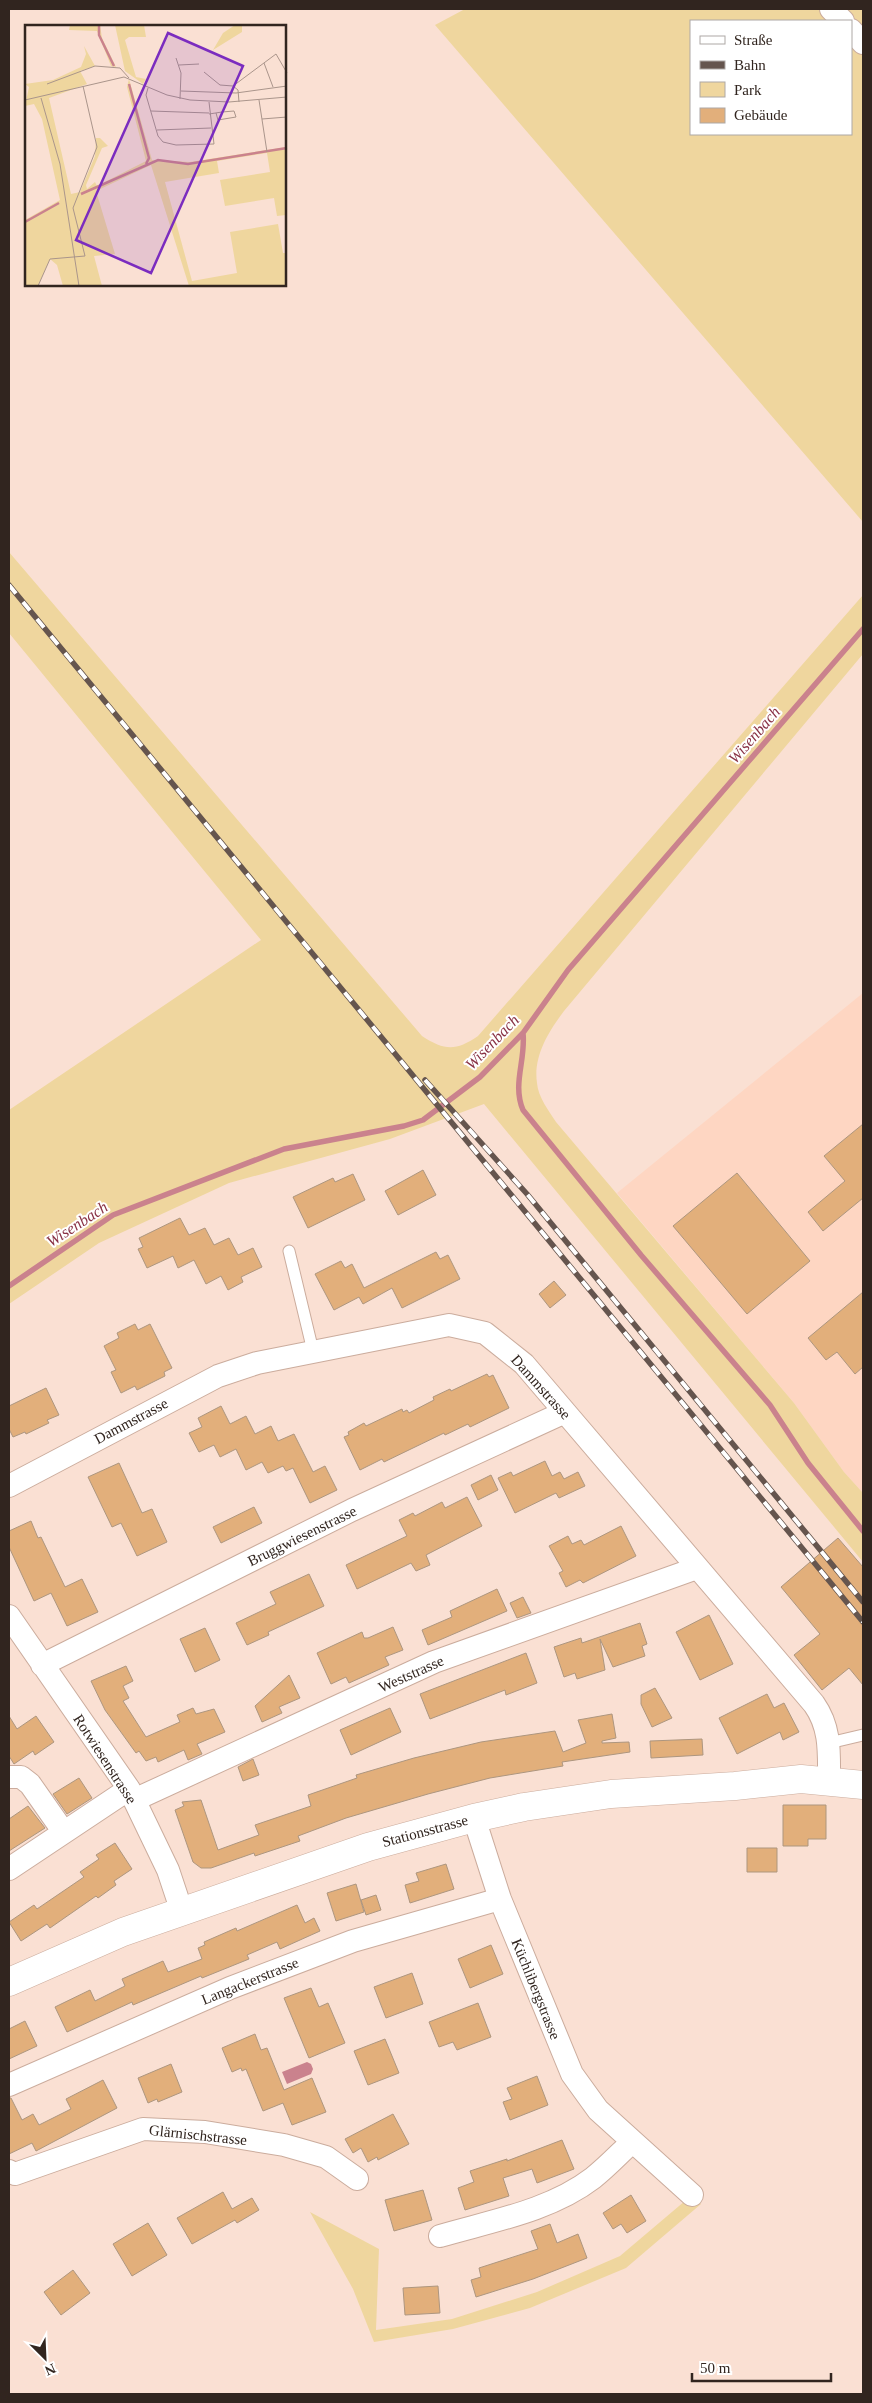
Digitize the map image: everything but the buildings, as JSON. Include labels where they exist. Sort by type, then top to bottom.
[{"type":"street","points":[[831,9],[842,20]]},
{"type":"street","points":[[852,31],[863,43]]},
{"type":"street","name":"Dammstrasse","points":[[9,1486],[145,1412],[218,1376],[257,1363],[449,1325],[486,1333],[524,1364],[814,1704],[826,1728],[829,1743],[829,1781]]},
{"type":"street","name":"Bruggwiesenstrasse","points":[[42,1664],[352,1510],[565,1412]]},
{"type":"street","name":"Weststrasse","points":[[9,1869],[63,1831],[131,1795],[434,1662],[697,1568]]},
{"type":"street","name":"Rotwiesenstrasse","points":[[9,1616],[131,1795],[168,1870],[182,1912]]},
{"type":"street","points":[[9,1777],[21,1777],[30,1784],[63,1831]]},
{"type":"street","name":"Stationsstrasse","points":[[9,1982],[122,1932],[368,1847],[474,1818],[524,1807],[611,1794],[735,1786],[801,1779],[863,1785]]},
{"type":"street","name":"Küchlibergstrasse","points":[[474,1818],[500,1899],[572,2074],[598,2110],[692,2195]]},
{"type":"street","name":"Langackerstrasse","points":[[9,2085],[230,1988],[353,1941],[500,1899]]},
{"type":"street","name":"Glärnischstrasse","points":[[11,2178],[143,2129],[205,2132],[284,2145],[326,2157],[357,2178]]},
{"type":"street","points":[[440,2236],[538,2207],[566,2194],[593,2178],[632,2142]]},
{"type":"lane","points":[[289,1251],[313,1351]]},
{"type":"lane","points":[[829,1743],[863,1735]]},
{"type":"shaded area","points":[[863,993],[863,1493],[844,1472],[794,1403],[617,1193]]},
{"type":"shaded area","points":[[307,2062],[311,2064],[313,2069],[311,2074],[287,2084],[282,2072]]},
{"type":"green space","points":[[465,9],[863,9],[863,522],[435,25]]},
{"type":"green space","points":[[9,552],[422,1036],[444,1047],[457,1047],[478,1036],[863,595],[863,654],[564,1011],[543,1044],[536,1073],[539,1093],[556,1122],[794,1403],[844,1472],[863,1493],[863,1562],[484,1104],[390,1139],[229,1183],[99,1243],[9,1304],[9,1110],[261,940],[9,633]]},
{"type":"green space","points":[[692,2195],[701,2204],[626,2268],[530,2308],[453,2329],[374,2342],[353,2289],[310,2212],[379,2249],[376,2330],[452,2319],[537,2292],[620,2256]]},
{"type":"waterway","name":"Wisenbach","points":[[9,1286],[113,1215],[284,1149],[404,1126],[423,1120],[480,1077],[523,1033],[568,970],[863,629]]},
{"type":"waterway","points":[[523,1033],[523,1053],[519,1081],[520,1100],[523,1110],[641,1255],[770,1405],[808,1463],[863,1531]]},
{"type":"railway","points":[[9,585],[863,1622]]},
{"type":"railway","points":[[425,1080],[527,1194],[863,1602]]}]
